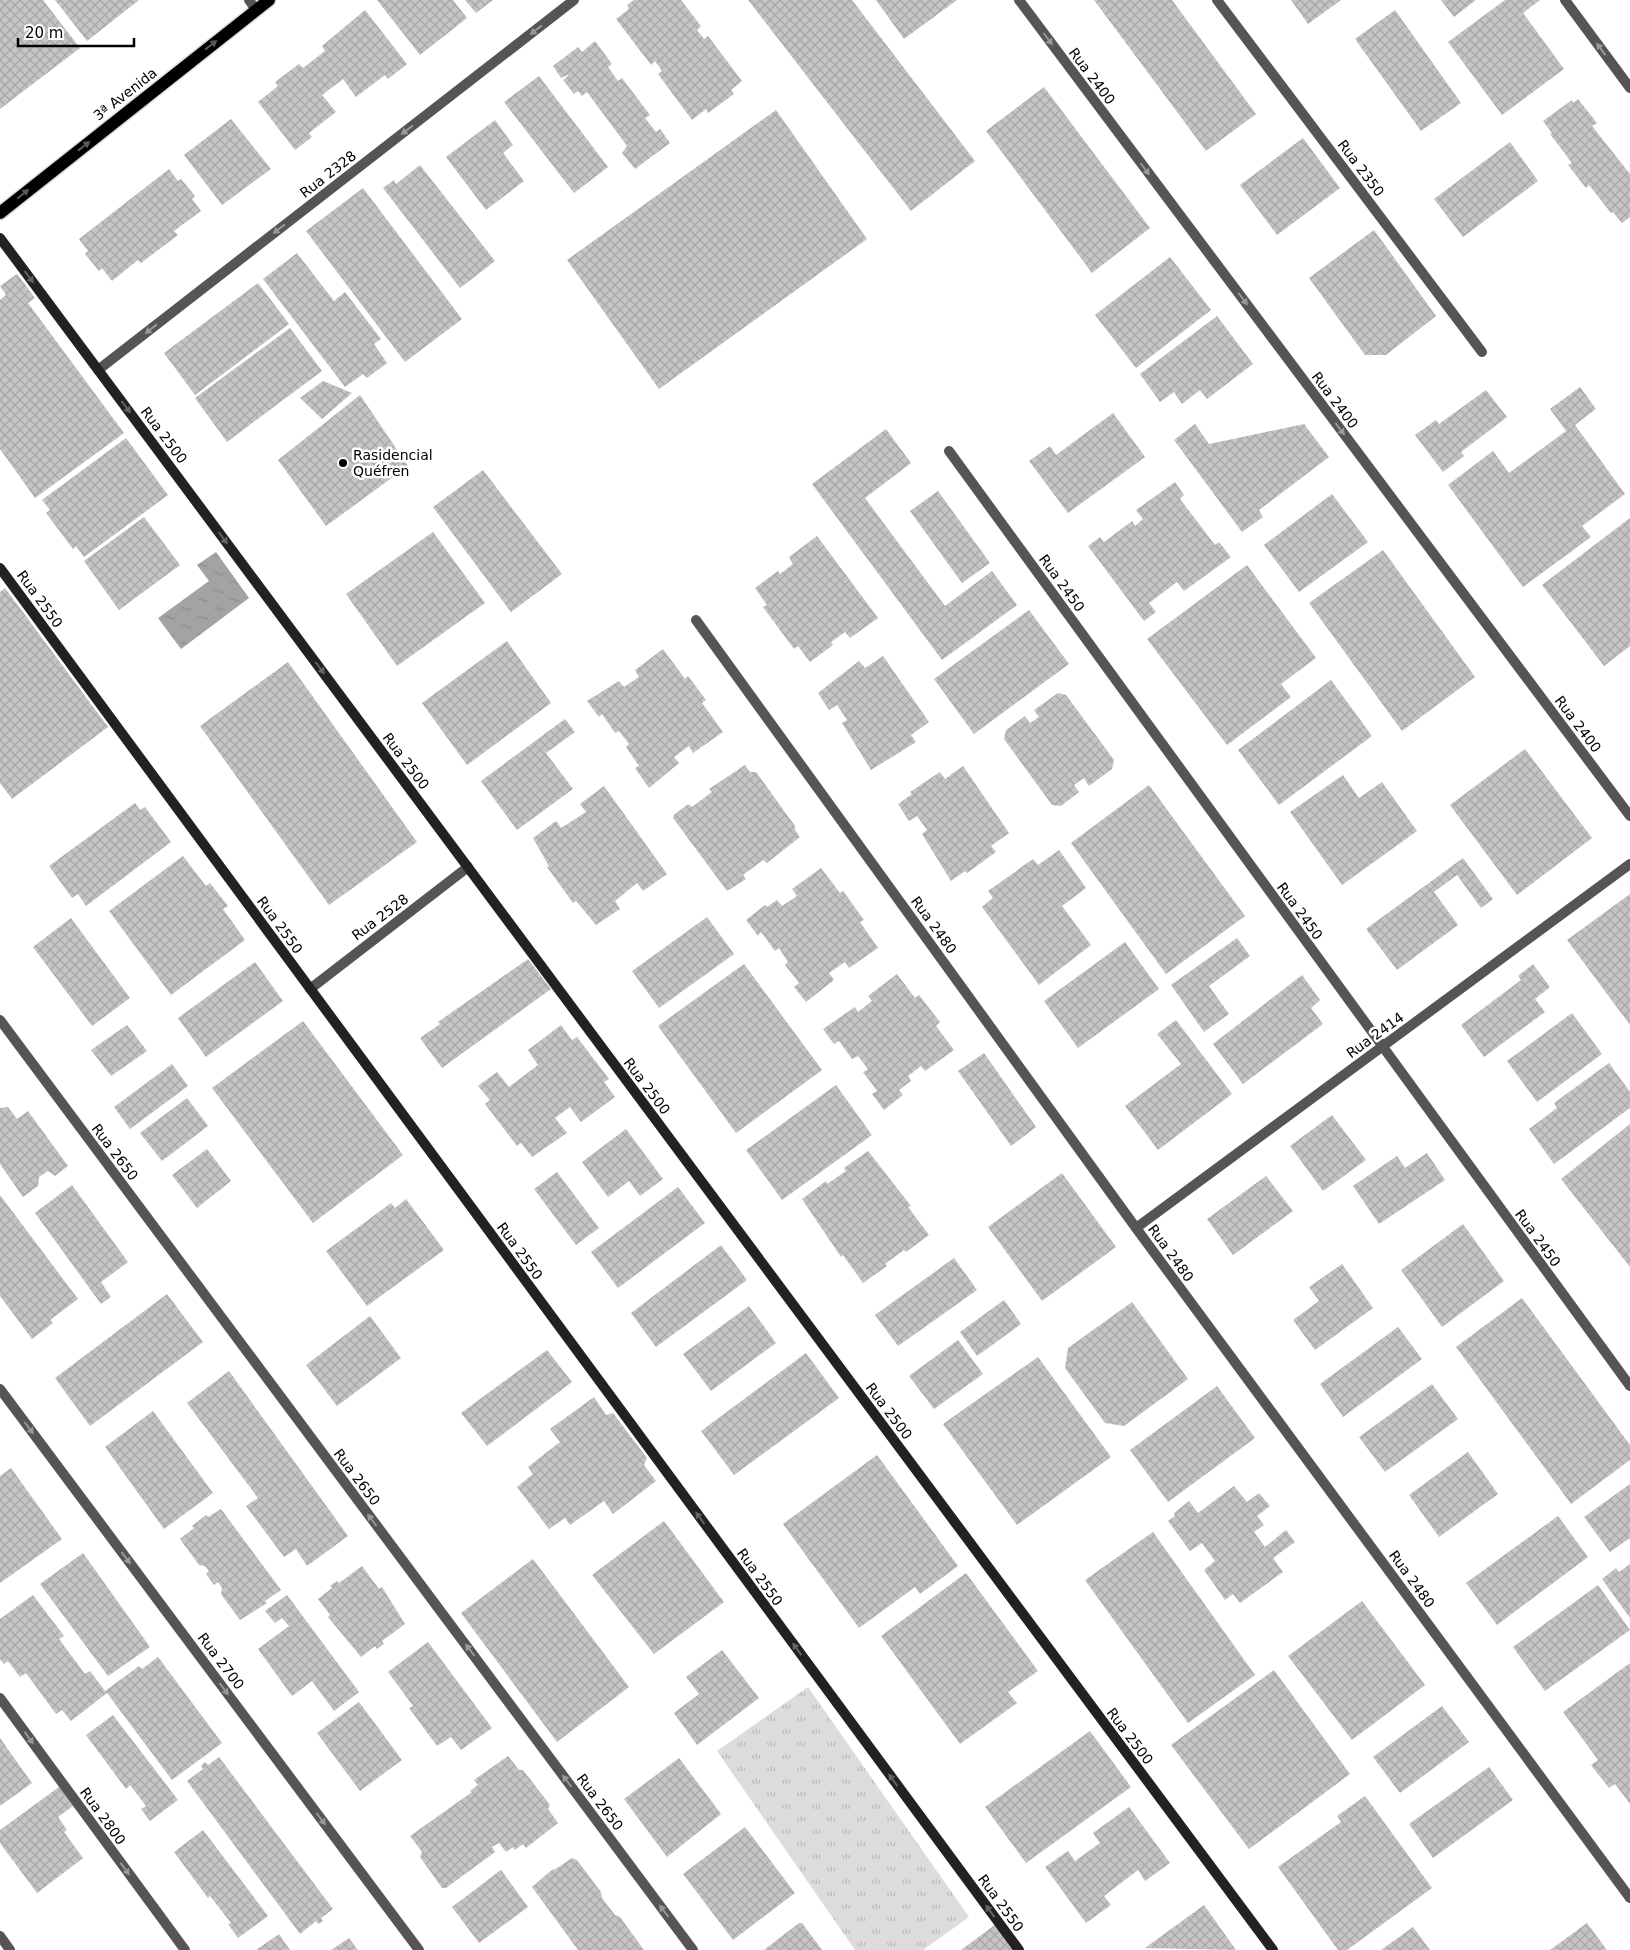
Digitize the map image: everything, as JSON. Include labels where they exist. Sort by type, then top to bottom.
[{"type":"main road","name":"3ª Avenida","points":[[0,213],[253,5],[269,0]]},
{"type":"main road","name":"Rua 2500","points":[[0,238],[1273,1950]]},
{"type":"main road","name":"Rua 2550","points":[[0,568],[1018,1950]]},
{"type":"street","name":"Rua 2328","points":[[98,370],[574,0]]},
{"type":"street","name":"Rua 2400","points":[[1018,0],[1630,816]]},
{"type":"street","name":"Rua 2350","points":[[1217,0],[1482,352]]},
{"type":"street","points":[[1565,0],[1630,88]]},
{"type":"street","name":"Rua 2450","points":[[949,451],[1630,1386]]},
{"type":"street","name":"Rua 2480","points":[[696,620],[1136,1228],[1630,1898]]},
{"type":"street","name":"Rua 2414","points":[[1136,1228],[1630,864]]},
{"type":"street","name":"Rua 2528","points":[[310,988],[468,867]]},
{"type":"street","name":"Rua 2650","points":[[0,1020],[693,1950]]},
{"type":"street","name":"Rua 2700","points":[[0,1389],[419,1950]]},
{"type":"street","name":"Rua 2800","points":[[0,1698],[185,1950]]},
{"type":"street","points":[[0,1936],[10,1950]]},
{"type":"green space","points":[[808,1687],[969,1917],[923,1950],[855,1950],[717,1751]]},
{"type":"water","points":[[216,552],[249,598],[181,649],[158,618],[209,581],[197,565]]},
{"type":"building","points":[[0,0],[43,0],[80,48],[0,109]]},
{"type":"building","points":[[55,0],[139,0],[87,41]]},
{"type":"building","points":[[377,0],[453,0],[467,18],[420,55]]},
{"type":"building","points":[[465,0],[493,0],[476,13]]},
{"type":"building","points":[[634,0],[681,0],[701,26],[697,30],[704,39],[708,36],[742,81],[731,90],[734,94],[708,113],[706,109],[692,120],[658,74],[662,71],[655,61],[651,65],[616,19],[629,9],[627,5]]},
{"type":"building","points":[[748,0],[852,0],[975,161],[911,211]]},
{"type":"building","points":[[876,0],[957,0],[904,39]]},
{"type":"building","points":[[1094,0],[1172,0],[1256,114],[1206,151]]},
{"type":"building","points":[[1291,0],[1341,0],[1308,24]]},
{"type":"building","points":[[1441,0],[1476,0],[1454,17]]},
{"type":"building","points":[[1505,0],[1540,0],[1523,13],[1564,69],[1502,115],[1448,42]]},
{"type":"building","points":[[365,10],[407,64],[388,79],[385,75],[356,97],[343,79],[322,95],[336,112],[309,133],[312,137],[295,150],[258,102],[278,86],[275,82],[299,64],[303,68],[325,51],[322,46]]},
{"type":"building","points":[[1395,10],[1461,103],[1421,131],[1355,39]]},
{"type":"building","points":[[595,41],[612,64],[608,67],[618,81],[622,78],[650,115],[645,118],[656,132],[660,129],[670,143],[635,169],[622,153],[627,146],[587,92],[582,96],[578,91],[574,94],[563,80],[568,76],[561,78],[553,66],[578,47],[582,52]]},
{"type":"building","points":[[539,76],[608,167],[574,193],[504,102]]},
{"type":"building","points":[[1044,87],[1150,228],[1092,273],[986,131]]},
{"type":"building","points":[[1578,99],[1597,123],[1592,126],[1630,174],[1630,217],[1622,223],[1613,212],[1611,213],[1589,185],[1586,188],[1568,165],[1572,163],[1550,134],[1552,133],[1543,121],[1572,100],[1573,103]]},
{"type":"building","points":[[776,110],[867,239],[659,389],[567,260]]},
{"type":"building","points":[[231,119],[271,169],[222,205],[184,155]]},
{"type":"building","points":[[495,120],[513,145],[503,153],[524,181],[486,210],[446,157]]},
{"type":"building","points":[[1303,138],[1340,188],[1277,235],[1240,185]]},
{"type":"building","points":[[1510,142],[1538,181],[1463,237],[1434,199]]},
{"type":"building","points":[[420,165],[495,261],[460,288],[383,188],[394,180],[396,184]]},
{"type":"building","points":[[169,169],[178,181],[181,179],[195,196],[192,199],[201,211],[174,231],[178,235],[141,263],[138,260],[112,281],[102,268],[99,271],[85,254],[88,251],[79,239]]},
{"type":"building","points":[[363,188],[462,319],[405,362],[306,231]]},
{"type":"building","points":[[1374,230],[1436,316],[1386,355],[1365,355],[1309,278]]},
{"type":"building","points":[[297,253],[334,301],[345,292],[381,339],[374,344],[387,363],[367,378],[363,374],[345,387],[263,279]]},
{"type":"building","points":[[1170,257],[1211,310],[1136,368],[1095,315]]},
{"type":"building","points":[[17,274],[35,298],[28,303],[124,433],[35,498],[0,449],[0,300],[6,295],[0,286]]},
{"type":"building","points":[[258,283],[289,324],[195,395],[164,353]]},
{"type":"building","points":[[1217,316],[1253,364],[1207,399],[1200,390],[1182,404],[1174,392],[1160,402],[1140,374]]},
{"type":"building","points":[[290,328],[322,371],[227,442],[195,398]]},
{"type":"building","points":[[323,381],[352,393],[322,419],[300,398]]},
{"type":"building","points":[[1580,387],[1596,409],[1575,425],[1625,494],[1582,526],[1591,537],[1523,587],[1448,485],[1493,451],[1509,473],[1566,431],[1550,409]]},
{"type":"building","points":[[1486,390],[1507,417],[1461,452],[1464,456],[1443,472],[1415,435],[1436,420],[1439,424]]},
{"type":"building","name":"Rasidencial Quéfren","points":[[360,395],[408,466],[326,526],[278,460]]},
{"type":"building","points":[[1113,413],[1145,457],[1068,513],[1029,461],[1050,446],[1056,455]]},
{"type":"building","points":[[1195,424],[1209,444],[1304,424],[1329,457],[1259,510],[1263,517],[1242,532],[1174,440]]},
{"type":"building","points":[[886,429],[911,463],[865,498],[945,606],[992,571],[1017,605],[942,660],[812,484]]},
{"type":"building","points":[[126,438],[168,495],[84,557],[76,546],[73,549],[46,513],[50,510],[42,500]]},
{"type":"building","points":[[483,470],[562,574],[511,612],[433,507]]},
{"type":"building","points":[[1175,482],[1184,495],[1180,499],[1215,545],[1219,542],[1231,557],[1184,591],[1177,582],[1149,603],[1156,612],[1144,621],[1088,546],[1100,537],[1104,542],[1132,521],[1135,526],[1143,519],[1136,510]]},
{"type":"building","points":[[938,491],[990,563],[962,583],[910,511]]},
{"type":"building","points":[[1332,494],[1368,542],[1299,592],[1264,545]]},
{"type":"building","points":[[144,517],[180,565],[119,610],[84,561]]},
{"type":"building","points":[[1630,518],[1630,646],[1604,666],[1542,585]]},
{"type":"building","points":[[433,532],[485,603],[397,666],[346,594]]},
{"type":"building","points":[[817,536],[878,618],[850,638],[845,632],[831,642],[833,645],[810,662],[798,646],[794,649],[763,607],[767,605],[755,588],[778,571],[780,574],[793,564],[789,557]]},
{"type":"building","points":[[1383,550],[1475,677],[1402,731],[1309,603]]},
{"type":"building","points":[[1247,565],[1316,658],[1281,684],[1291,697],[1227,745],[1147,639]]},
{"type":"building","points":[[5,588],[108,727],[12,799],[0,783],[0,592]]},
{"type":"building","points":[[1029,610],[1069,664],[974,734],[934,679]]},
{"type":"building","points":[[507,641],[551,703],[467,765],[422,703]]},
{"type":"building","points":[[663,649],[685,679],[688,676],[706,700],[702,703],[723,732],[693,753],[689,746],[674,757],[679,763],[649,788],[635,768],[639,766],[626,747],[629,744],[619,731],[615,733],[602,714],[599,717],[587,701],[619,681],[624,687],[639,677],[635,670]]},
{"type":"building","points":[[883,656],[929,722],[911,735],[916,742],[871,770],[842,723],[847,720],[837,705],[829,710],[818,693],[859,661],[865,668]]},
{"type":"building","points":[[288,662],[417,842],[329,905],[200,726]]},
{"type":"building","points":[[1331,680],[1372,736],[1279,805],[1238,750]]},
{"type":"building","points":[[1058,693],[1066,695],[1114,760],[1112,769],[1089,786],[1084,778],[1074,785],[1079,792],[1061,806],[1052,805],[1004,739],[1006,730],[1025,716],[1030,723],[1039,717],[1034,710]]},
{"type":"building","points":[[565,719],[575,732],[546,753],[573,789],[517,830],[481,781]]},
{"type":"building","points":[[1525,749],[1592,838],[1517,895],[1450,805]]},
{"type":"building","points":[[745,765],[750,772],[756,772],[795,826],[795,830],[800,837],[767,863],[763,860],[743,875],[746,879],[727,891],[673,818],[674,815],[688,804],[692,807],[712,792],[709,789]]},
{"type":"building","points":[[963,766],[1009,833],[991,846],[996,852],[967,873],[965,871],[951,881],[922,834],[927,830],[917,816],[909,821],[898,804],[912,794],[910,792],[940,772],[945,779]]},
{"type":"building","points":[[1343,775],[1359,798],[1382,782],[1417,831],[1342,885],[1290,812]]},
{"type":"building","points":[[1149,785],[1245,916],[1166,974],[1071,843]]},
{"type":"building","points":[[604,786],[667,874],[643,891],[637,883],[615,901],[620,909],[596,925],[576,901],[573,903],[547,867],[549,866],[533,838],[556,821],[561,828],[586,812],[580,804]]},
{"type":"building","points":[[135,803],[140,810],[145,807],[171,842],[86,906],[78,894],[72,898],[49,866]]},
{"type":"building","points":[[1059,850],[1086,888],[1062,906],[1091,945],[1039,985],[982,907],[993,898],[988,891],[1033,859],[1038,865]]},
{"type":"building","points":[[183,856],[206,886],[210,883],[228,906],[223,909],[245,940],[171,995],[109,911]]},
{"type":"building","points":[[1463,858],[1493,899],[1481,908],[1457,875],[1434,892],[1458,925],[1397,970],[1366,929]]},
{"type":"building","points":[[821,868],[840,893],[843,891],[864,920],[860,922],[878,948],[849,968],[845,962],[829,973],[834,980],[806,1002],[794,987],[799,983],[785,965],[788,962],[779,948],[775,951],[761,932],[758,936],[746,920],[765,905],[767,907],[777,900],[782,906],[797,896],[792,889]]},
{"type":"building","points":[[1630,894],[1630,1025],[1567,940]]},
{"type":"building","points":[[707,917],[734,954],[659,1008],[632,971]]},
{"type":"building","points":[[71,918],[130,998],[92,1026],[33,947]]},
{"type":"building","points":[[1237,938],[1250,956],[1209,986],[1229,1014],[1204,1032],[1171,985]]},
{"type":"building","points":[[1125,942],[1159,989],[1078,1048],[1044,1001]]},
{"type":"building","points":[[528,959],[551,989],[442,1068],[420,1038],[440,1024],[438,1022]]},
{"type":"building","points":[[255,962],[283,1001],[206,1057],[178,1018]]},
{"type":"building","points":[[744,964],[822,1070],[736,1133],[658,1026]]},
{"type":"building","points":[[1533,964],[1550,987],[1535,999],[1545,1012],[1484,1057],[1461,1025],[1521,980],[1518,976]]},
{"type":"building","points":[[897,974],[915,998],[919,995],[940,1022],[936,1026],[954,1050],[925,1071],[921,1066],[908,1076],[911,1081],[899,1090],[903,1095],[884,1110],[872,1094],[877,1091],[863,1072],[868,1069],[858,1056],[852,1059],[839,1041],[834,1044],[823,1029],[855,1007],[858,1012],[872,1001],[868,996]]},
{"type":"building","points":[[1302,975],[1320,1000],[1311,1008],[1323,1024],[1243,1084],[1213,1044]]},
{"type":"building","points":[[1572,1013],[1602,1054],[1537,1102],[1507,1061]]},
{"type":"building","points":[[1176,1020],[1232,1094],[1158,1150],[1125,1106],[1181,1064],[1157,1034]]},
{"type":"building","points":[[303,1021],[403,1155],[313,1223],[212,1088]]},
{"type":"building","points":[[127,1025],[147,1051],[111,1076],[91,1050]]},
{"type":"building","points":[[561,1025],[572,1040],[577,1037],[609,1079],[604,1082],[615,1097],[581,1122],[570,1107],[555,1118],[567,1133],[532,1157],[521,1143],[517,1146],[485,1104],[490,1100],[478,1086],[497,1072],[509,1087],[538,1065],[528,1050]]},
{"type":"building","points":[[984,1053],[1036,1127],[1011,1146],[958,1071]]},
{"type":"building","points":[[1609,1063],[1630,1092],[1630,1108],[1554,1164],[1529,1129],[1557,1108],[1554,1103]]},
{"type":"building","points":[[172,1064],[188,1086],[130,1129],[114,1107]]},
{"type":"building","points":[[836,1085],[872,1135],[782,1200],[746,1150]]},
{"type":"building","points":[[187,1098],[208,1126],[162,1161],[140,1133]]},
{"type":"building","points":[[8,1107],[17,1119],[28,1111],[68,1166],[55,1176],[48,1171],[39,1177],[38,1186],[23,1197],[0,1164],[0,1108]]},
{"type":"building","points":[[1332,1115],[1366,1160],[1323,1191],[1290,1146]]},
{"type":"building","points":[[1630,1124],[1630,1267],[1561,1179]]},
{"type":"building","points":[[626,1129],[663,1179],[640,1196],[629,1181],[608,1197],[582,1162]]},
{"type":"building","points":[[207,1149],[231,1181],[197,1208],[172,1175]]},
{"type":"building","points":[[868,1151],[911,1206],[908,1207],[929,1235],[906,1252],[904,1250],[885,1264],[887,1266],[863,1283],[843,1255],[841,1257],[802,1199],[826,1181],[827,1184],[846,1171],[844,1168]]},
{"type":"building","points":[[1427,1153],[1445,1180],[1379,1224],[1353,1186],[1397,1156],[1405,1168]]},
{"type":"building","points":[[557,1172],[599,1228],[576,1245],[534,1189]]},
{"type":"building","points":[[1062,1173],[1116,1247],[1042,1301],[988,1227]]},
{"type":"building","points":[[1266,1176],[1293,1211],[1233,1255],[1207,1219]]},
{"type":"building","points":[[72,1185],[128,1262],[101,1282],[111,1297],[101,1304],[35,1213]]},
{"type":"building","points":[[678,1187],[705,1223],[618,1288],[591,1252]]},
{"type":"building","points":[[0,1195],[78,1299],[50,1320],[53,1323],[32,1339],[0,1296]]},
{"type":"building","points":[[406,1199],[444,1250],[367,1306],[326,1251],[391,1203],[395,1208]]},
{"type":"building","points":[[1463,1224],[1504,1281],[1442,1327],[1401,1270]]},
{"type":"building","points":[[721,1245],[747,1280],[656,1347],[631,1313]]},
{"type":"building","points":[[954,1258],[977,1290],[898,1346],[875,1315]]},
{"type":"building","points":[[1342,1264],[1373,1308],[1315,1350],[1293,1320],[1319,1301],[1309,1287]]},
{"type":"building","points":[[167,1294],[203,1342],[90,1426],[55,1378]]},
{"type":"building","points":[[1522,1298],[1630,1445],[1630,1460],[1571,1504],[1456,1347]]},
{"type":"building","points":[[1004,1300],[1021,1324],[977,1356],[960,1332]]},
{"type":"building","points":[[1132,1302],[1188,1379],[1124,1426],[1105,1423],[1065,1368],[1068,1348]]},
{"type":"building","points":[[749,1306],[776,1343],[711,1391],[683,1354]]},
{"type":"building","points":[[370,1316],[401,1358],[337,1406],[306,1365]]},
{"type":"building","points":[[1398,1327],[1422,1359],[1343,1417],[1320,1384]]},
{"type":"building","points":[[958,1340],[983,1374],[934,1409],[909,1376]]},
{"type":"building","points":[[547,1350],[572,1382],[487,1446],[461,1413]]},
{"type":"building","points":[[806,1353],[839,1398],[734,1475],[701,1431]]},
{"type":"building","points":[[1038,1357],[1111,1457],[1017,1525],[943,1424]]},
{"type":"building","points":[[229,1371],[348,1536],[307,1566],[296,1549],[284,1557],[246,1506],[258,1498],[187,1403]]},
{"type":"building","points":[[1432,1384],[1458,1419],[1385,1472],[1359,1437]]},
{"type":"building","points":[[1217,1386],[1255,1438],[1168,1502],[1130,1450]]},
{"type":"building","points":[[594,1397],[606,1415],[613,1413],[647,1458],[644,1465],[656,1481],[613,1514],[604,1501],[570,1525],[565,1518],[549,1529],[517,1487],[533,1474],[528,1467],[560,1442],[550,1429]]},
{"type":"building","points":[[153,1411],[213,1493],[164,1529],[105,1447]]},
{"type":"building","points":[[1468,1452],[1498,1494],[1439,1537],[1409,1495]]},
{"type":"building","points":[[877,1455],[958,1566],[920,1594],[915,1587],[859,1628],[783,1524]]},
{"type":"building","points":[[11,1468],[62,1539],[0,1583],[0,1476]]},
{"type":"building","points":[[1630,1484],[1630,1538],[1610,1552],[1584,1517]]},
{"type":"building","points":[[1234,1486],[1247,1502],[1259,1493],[1270,1506],[1257,1516],[1264,1525],[1254,1532],[1265,1547],[1286,1530],[1295,1542],[1273,1558],[1283,1572],[1240,1603],[1233,1594],[1225,1600],[1204,1570],[1215,1561],[1202,1543],[1190,1551],[1168,1521],[1175,1516],[1174,1513],[1189,1501],[1198,1513]]},
{"type":"building","points":[[221,1509],[281,1590],[265,1601],[267,1603],[240,1620],[221,1594],[222,1588],[218,1582],[214,1585],[206,1574],[209,1571],[205,1566],[199,1565],[180,1539],[206,1515],[208,1517]]},
{"type":"building","points":[[1558,1516],[1588,1557],[1497,1625],[1466,1583]]},
{"type":"building","points":[[664,1521],[724,1602],[654,1654],[592,1575]]},
{"type":"building","points":[[1153,1532],[1255,1675],[1188,1723],[1085,1580]]},
{"type":"building","points":[[83,1553],[150,1647],[108,1676],[40,1584]]},
{"type":"building","points":[[533,1559],[629,1687],[557,1742],[461,1613]]},
{"type":"building","points":[[1630,1564],[1630,1618],[1602,1579],[1616,1568],[1619,1572]]},
{"type":"building","points":[[362,1566],[379,1589],[382,1587],[405,1624],[382,1641],[384,1644],[377,1649],[375,1646],[361,1657],[328,1617],[330,1615],[318,1599],[332,1588],[330,1586],[337,1581],[339,1583]]},
{"type":"building","points":[[966,1573],[1038,1671],[1008,1692],[1017,1703],[960,1744],[881,1636]]},
{"type":"building","points":[[1598,1585],[1630,1630],[1545,1691],[1513,1647]]},
{"type":"building","points":[[33,1595],[64,1636],[59,1639],[85,1674],[90,1671],[105,1691],[139,1666],[142,1669],[158,1657],[222,1743],[172,1780],[107,1693],[71,1721],[62,1710],[56,1714],[26,1673],[20,1677],[8,1661],[4,1664],[0,1659],[0,1619]]},
{"type":"building","points":[[287,1595],[359,1692],[334,1711],[312,1681],[292,1696],[258,1649],[289,1626],[282,1618],[275,1623],[265,1611]]},
{"type":"building","points":[[1362,1601],[1425,1685],[1352,1740],[1288,1656]]},
{"type":"building","points":[[428,1642],[492,1728],[461,1750],[451,1737],[437,1746],[409,1708],[413,1706],[388,1672]]},
{"type":"building","points":[[722,1650],[759,1698],[697,1745],[674,1713],[699,1694],[686,1677]]},
{"type":"building","points":[[1630,1663],[1630,1804],[1615,1784],[1609,1788],[1591,1765],[1598,1760],[1563,1712]]},
{"type":"building","points":[[1274,1670],[1350,1774],[1249,1849],[1171,1745]]},
{"type":"building","points":[[359,1702],[402,1760],[360,1791],[317,1733]]},
{"type":"building","points":[[1442,1706],[1469,1742],[1400,1793],[1373,1757]]},
{"type":"building","points":[[113,1715],[178,1800],[150,1821],[141,1809],[146,1806],[130,1785],[126,1789],[86,1735]]},
{"type":"building","points":[[1090,1731],[1131,1787],[1026,1863],[985,1807]]},
{"type":"building","points":[[0,1738],[32,1783],[0,1806]]},
{"type":"building","points":[[508,1756],[519,1770],[523,1770],[550,1805],[548,1809],[558,1823],[526,1848],[523,1844],[515,1850],[513,1847],[506,1852],[499,1843],[492,1847],[495,1852],[446,1888],[442,1888],[420,1857],[422,1852],[410,1836],[472,1792],[470,1791],[478,1785],[474,1780]]},
{"type":"building","points":[[219,1757],[333,1909],[321,1918],[323,1921],[319,1924],[316,1921],[300,1934],[187,1781],[203,1769],[201,1766],[205,1762],[208,1765]]},
{"type":"building","points":[[679,1758],[721,1814],[667,1857],[624,1799]]},
{"type":"building","points":[[1489,1767],[1513,1800],[1433,1858],[1409,1824]]},
{"type":"building","points":[[59,1787],[73,1806],[58,1817],[67,1830],[64,1832],[83,1858],[37,1893],[0,1843],[0,1830]]},
{"type":"building","points":[[1365,1796],[1432,1888],[1347,1950],[1338,1950],[1278,1867],[1341,1822],[1337,1816]]},
{"type":"building","points":[[1129,1807],[1170,1863],[1145,1881],[1138,1870],[1104,1896],[1111,1905],[1086,1923],[1045,1867],[1068,1851],[1075,1861],[1100,1843],[1093,1833]]},
{"type":"building","points":[[745,1827],[795,1893],[733,1940],[683,1874]]},
{"type":"building","points":[[203,1830],[268,1916],[238,1938],[228,1924],[231,1923],[210,1896],[208,1898],[174,1852]]},
{"type":"building","points":[[572,1858],[577,1860],[601,1892],[602,1898],[615,1915],[620,1917],[644,1950],[578,1950],[532,1887],[553,1869]]},
{"type":"building","points":[[501,1870],[528,1907],[479,1943],[452,1907]]},
{"type":"building","points":[[1204,1905],[1236,1950],[1145,1948]]},
{"type":"building","points":[[799,1923],[802,1923],[822,1950],[764,1950]]},
{"type":"building","points":[[1587,1923],[1607,1950],[1550,1950]]},
{"type":"building","points":[[996,1924],[1015,1950],[961,1950]]},
{"type":"building","points":[[1413,1927],[1430,1950],[1381,1950]]},
{"type":"building","points":[[279,1934],[290,1950],[256,1950]]},
{"type":"building","points":[[349,1938],[358,1950],[331,1950]]},
{"type":"place","name":"Rasidencial Quéfren","points":[[343,463]]}]
